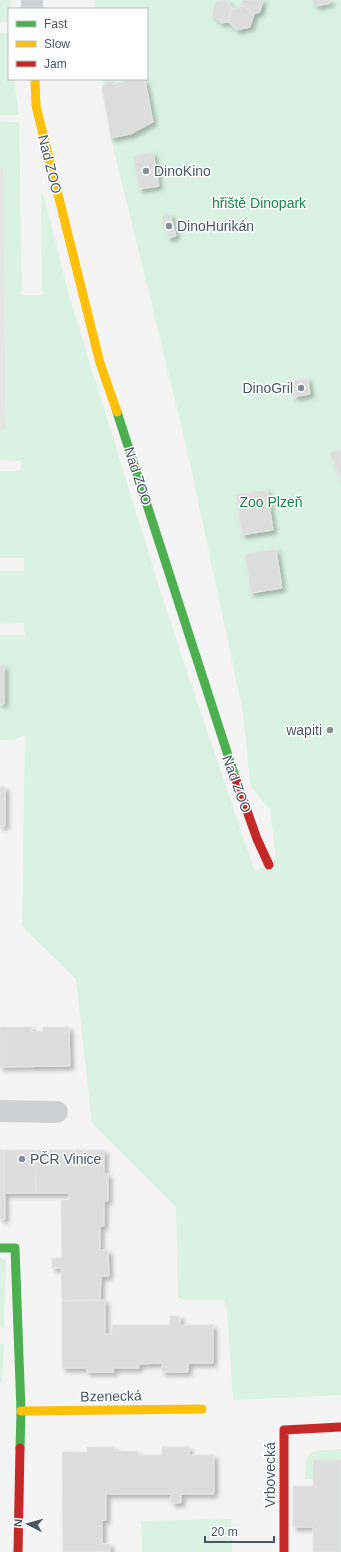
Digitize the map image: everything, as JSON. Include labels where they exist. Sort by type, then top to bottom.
[{"type":"street","name":"Nad ZOO","points":[[35,80],[36,106],[100,363],[135,465],[224,748],[257,839],[269,865]]},
{"type":"street","points":[[0,1111],[57,1112]]},
{"type":"street","points":[[0,1248],[15,1248],[21,1411],[18,1552]]},
{"type":"street","name":"Bzenecká","points":[[21,1411],[202,1409]]},
{"type":"street","name":"Vrbovecká","points":[[284,1552],[284,1430],[341,1427]]},
{"type":"shaded area","points":[[0,167],[3,167],[6,429],[0,429]]},
{"type":"green space","points":[[0,0],[11,0],[10,8],[8,8],[8,22],[0,22]]},
{"type":"green space","points":[[95,0],[341,0],[341,1395],[233,1400],[227,1311],[224,1300],[182,1300],[178,1297],[176,1207],[92,1123],[76,979],[22,926],[25,735],[17,739],[0,740],[0,704],[4,704],[0,665],[0,635],[25,635],[24,623],[0,624],[0,571],[24,571],[24,558],[0,558],[0,471],[21,471],[21,461],[0,460],[0,429],[6,429],[3,167],[0,167],[0,121],[19,123],[22,295],[42,295],[41,192],[43,193],[69,295],[164,603],[255,872],[276,858],[270,809],[251,787],[242,707],[188,454],[111,138],[102,80],[148,80],[148,8],[95,8]]},
{"type":"green space","points":[[0,33],[8,33],[8,80],[14,80],[19,115],[0,115]]},
{"type":"green space","points":[[0,1257],[6,1261],[4,1328],[0,1327]]},
{"type":"green space","points":[[0,1344],[4,1344],[2,1383],[0,1383]]},
{"type":"green space","points":[[341,1449],[341,1460],[313,1460],[313,1479],[305,1479],[306,1460],[308,1455],[316,1451]]},
{"type":"green space","points":[[231,1519],[232,1552],[142,1552],[141,1521]]},
{"type":"building","points":[[225,0],[235,9],[231,9],[228,22],[221,23],[212,15],[215,2]]},
{"type":"building","points":[[243,0],[263,0],[260,12],[254,14],[244,6],[241,7]]},
{"type":"building","points":[[311,0],[331,0],[330,3],[317,6]]},
{"type":"building","points":[[244,6],[254,14],[250,27],[237,30],[228,22],[231,9]]},
{"type":"building","points":[[108,80],[113,84],[130,80],[145,80],[153,122],[131,134],[111,138],[102,88]]},
{"type":"building","name":"DinoKino","points":[[153,152],[159,186],[139,189],[133,156]]},
{"type":"building","name":"DinoHurikán","points":[[170,214],[176,236],[168,238],[162,216]]},
{"type":"building","name":"DinoGril","points":[[308,378],[310,394],[294,397],[291,381]]},
{"type":"building","points":[[341,449],[341,482],[330,453]]},
{"type":"building","points":[[267,490],[273,530],[242,535],[236,495]]},
{"type":"building","points":[[276,549],[282,588],[251,593],[245,554]]},
{"type":"building","points":[[0,665],[4,665],[4,704],[0,704]]},
{"type":"building","points":[[0,787],[5,787],[5,826],[0,826]]},
{"type":"building","points":[[0,1027],[32,1027],[32,1032],[43,1031],[43,1027],[69,1027],[70,1066],[0,1067]]},
{"type":"building","points":[[0,1149],[4,1150],[5,1219],[0,1219]]},
{"type":"building","points":[[4,1150],[35,1150],[36,1193],[4,1193]]},
{"type":"building","points":[[35,1150],[104,1150],[104,1174],[108,1174],[108,1201],[104,1201],[104,1226],[100,1226],[100,1250],[108,1250],[109,1276],[101,1276],[100,1300],[62,1301],[61,1268],[52,1268],[52,1258],[62,1258],[61,1200],[69,1200],[69,1193],[36,1193]]},
{"type":"building","points":[[105,1300],[105,1334],[112,1334],[112,1325],[170,1325],[170,1316],[180,1316],[180,1325],[213,1325],[213,1363],[188,1363],[188,1372],[162,1372],[162,1363],[139,1364],[139,1368],[113,1368],[114,1372],[87,1372],[87,1368],[62,1368],[62,1301]]},
{"type":"building","points":[[87,1447],[114,1447],[114,1451],[138,1451],[138,1455],[162,1455],[162,1447],[189,1447],[189,1455],[214,1455],[214,1494],[181,1494],[181,1503],[171,1503],[171,1494],[106,1494],[106,1520],[102,1520],[102,1544],[110,1544],[110,1552],[63,1552],[62,1452],[87,1452]]},
{"type":"building","points":[[313,1460],[341,1460],[341,1552],[313,1552],[313,1527],[293,1527],[293,1486],[313,1486]]},
{"type":"traffic: fast","points":[[117,412],[235,777]]},
{"type":"traffic: fast","points":[[0,1248],[15,1248],[21,1411],[20,1448]]},
{"type":"traffic: slow","points":[[35,80],[36,106],[100,363],[117,412]]},
{"type":"traffic: slow","points":[[21,1411],[202,1409]]},
{"type":"traffic: jam","points":[[235,777],[257,839],[269,865]]},
{"type":"traffic: jam","points":[[284,1552],[284,1430],[341,1427]]},
{"type":"traffic: jam","points":[[18,1552],[20,1448]]},
{"type":"place","name":"DinoKino","points":[[146,171]]},
{"type":"place","name":"DinoHurikán","points":[[169,226]]},
{"type":"place","name":"DinoGril","points":[[301,388]]},
{"type":"place","name":"wapiti","points":[[330,730]]},
{"type":"place","name":"PČR Vinice","points":[[22,1159]]},
{"type":"park label","name":"hřiště Dinopark","points":[[259,203]]},
{"type":"park label","name":"Zoo Plzeň","points":[[271,502]]}]
